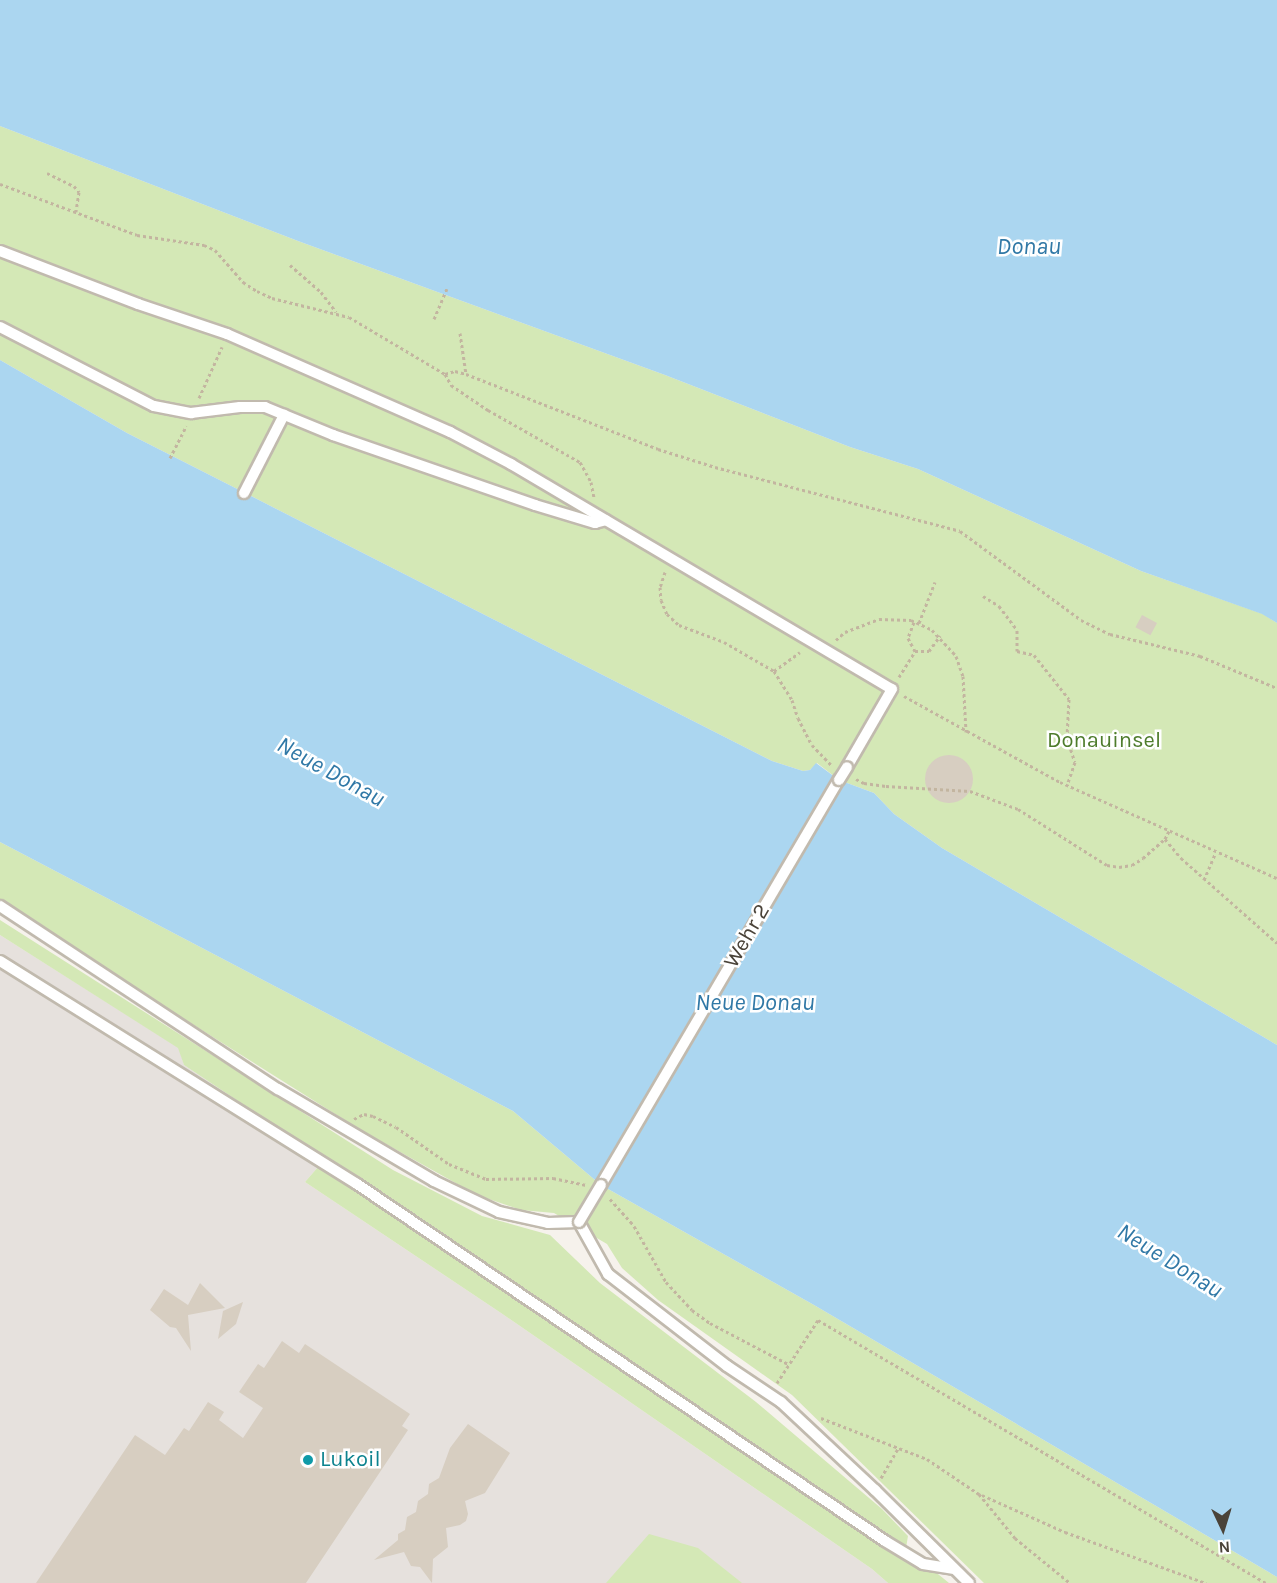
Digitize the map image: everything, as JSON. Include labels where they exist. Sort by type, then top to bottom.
[{"type":"lane","points":[[0,252],[138,304],[227,334],[343,383],[450,432],[606,520],[892,689]]},
{"type":"lane","points":[[0,327],[154,406],[191,413],[240,406],[266,407],[333,435],[535,505],[595,524],[606,520]]},
{"type":"lane","points":[[244,493],[284,415]]},
{"type":"lane","name":"Wehr 2","points":[[579,1222],[892,689]]},
{"type":"lane","points":[[0,906],[278,1089],[434,1181],[499,1212],[548,1222],[579,1222],[608,1274],[727,1366],[770,1395],[875,1490],[969,1583]]},
{"type":"lane","points":[[0,961],[357,1184],[885,1541],[923,1564],[953,1569]]},
{"type":"path","points":[[47,173],[74,186],[79,192],[76,213]]},
{"type":"path","points":[[0,184],[137,235],[204,245],[215,250],[243,282],[256,291],[317,310],[336,312],[349,317],[445,374],[451,385],[488,410],[580,462],[586,470],[594,496]]},
{"type":"path","points":[[290,265],[321,292],[336,312]]},
{"type":"path","points":[[434,319],[447,290]]},
{"type":"path","points":[[460,333],[466,374]]},
{"type":"path","points":[[197,402],[216,360]]},
{"type":"path","points":[[445,374],[455,371],[466,374],[658,449],[706,464],[960,531],[1081,620],[1120,637],[1200,656],[1277,688]]},
{"type":"path","points":[[171,458],[184,430]]},
{"type":"path","points":[[667,614],[660,600],[660,587],[672,560]]},
{"type":"path","points":[[915,651],[908,638],[935,582]]},
{"type":"path","points":[[983,596],[999,606],[1017,630],[1017,651],[1034,655],[1070,699],[1067,738],[1075,762],[1067,785]]},
{"type":"path","points":[[825,649],[845,632],[879,619],[916,622],[940,636],[956,656],[963,676],[966,732]]},
{"type":"path","points":[[915,651],[929,651],[940,636]]},
{"type":"path","points":[[774,671],[803,650]]},
{"type":"path","points":[[904,668],[915,651]]},
{"type":"path","points":[[892,689],[966,732],[1067,785],[1277,878]]},
{"type":"path","points":[[1083,850],[1107,865],[1119,867],[1132,865],[1165,839],[1169,831]]},
{"type":"path","points":[[1165,839],[1204,880],[1277,943]]},
{"type":"path","points":[[1204,880],[1216,852]]},
{"type":"path","points":[[770,1395],[818,1320],[1266,1583]]},
{"type":"path","points":[[813,1415],[927,1459],[979,1494],[1065,1532],[1206,1583]]},
{"type":"path","points":[[875,1490],[898,1448]]},
{"type":"path","points":[[979,1494],[1015,1538],[1070,1583]]},
{"type":"shaded area","points":[[0,935],[179,1048],[184,1065],[325,1159],[305,1182],[501,1313],[872,1569],[888,1583],[0,1583]]},
{"type":"green space","name":"Donauinsel","points":[[0,126],[298,241],[665,375],[850,447],[918,469],[1141,571],[1263,614],[1277,623],[1277,1045],[942,848],[894,814],[874,793],[839,780],[817,763],[810,770],[803,771],[772,761],[127,433],[0,360]]},
{"type":"green space","points":[[0,842],[513,1111],[601,1185],[814,1305],[1277,1577],[1277,1583],[984,1583],[792,1395],[658,1300],[622,1268],[607,1244],[554,1213],[521,1210],[477,1195],[359,1129],[0,903]]},
{"type":"green space","points":[[0,920],[393,1170],[482,1216],[550,1235],[600,1283],[756,1402],[882,1509],[908,1536],[906,1548],[949,1583],[888,1583],[872,1569],[501,1313],[305,1182],[325,1159],[184,1065],[178,1048],[0,935]]},
{"type":"green space","points":[[649,1534],[698,1548],[742,1583],[606,1583]]},
{"type":"water","name":"Donau","points":[[0,0],[1277,0],[1277,623],[1262,614],[1141,571],[918,469],[850,447],[665,375],[298,241],[0,126]]},
{"type":"water","name":"Neue Donau","points":[[0,360],[127,433],[772,761],[803,771],[810,770],[816,763],[839,780],[874,793],[894,814],[942,848],[1277,1045],[1277,1577],[814,1305],[601,1185],[513,1111],[0,842]]},
{"type":"building","points":[[1142,615],[1157,623],[1150,635],[1135,627]]},
{"type":"building","points":[[944,755],[954,755],[969,765],[973,779],[972,788],[963,799],[954,803],[944,803],[929,793],[925,784],[925,774],[935,759]]},
{"type":"building","points":[[200,1283],[225,1308],[188,1315],[191,1351],[176,1328],[170,1327],[150,1310],[164,1289],[188,1305]]},
{"type":"building","points":[[243,1302],[236,1324],[218,1339],[223,1311]]},
{"type":"building","name":"Lukoil","points":[[282,1341],[299,1353],[305,1344],[410,1414],[402,1426],[408,1430],[306,1583],[36,1583],[135,1435],[165,1455],[184,1428],[189,1431],[208,1402],[224,1412],[219,1420],[243,1438],[263,1408],[239,1392],[258,1364],[264,1368]]},
{"type":"building","points":[[468,1424],[510,1453],[485,1493],[465,1501],[468,1514],[466,1521],[446,1528],[448,1547],[433,1559],[432,1583],[420,1567],[411,1566],[404,1552],[374,1560],[398,1540],[398,1534],[405,1530],[407,1517],[416,1512],[418,1501],[428,1494],[429,1484],[439,1478],[450,1448]]},
{"type":"place","name":"Lukoil","points":[[308,1460]]}]
